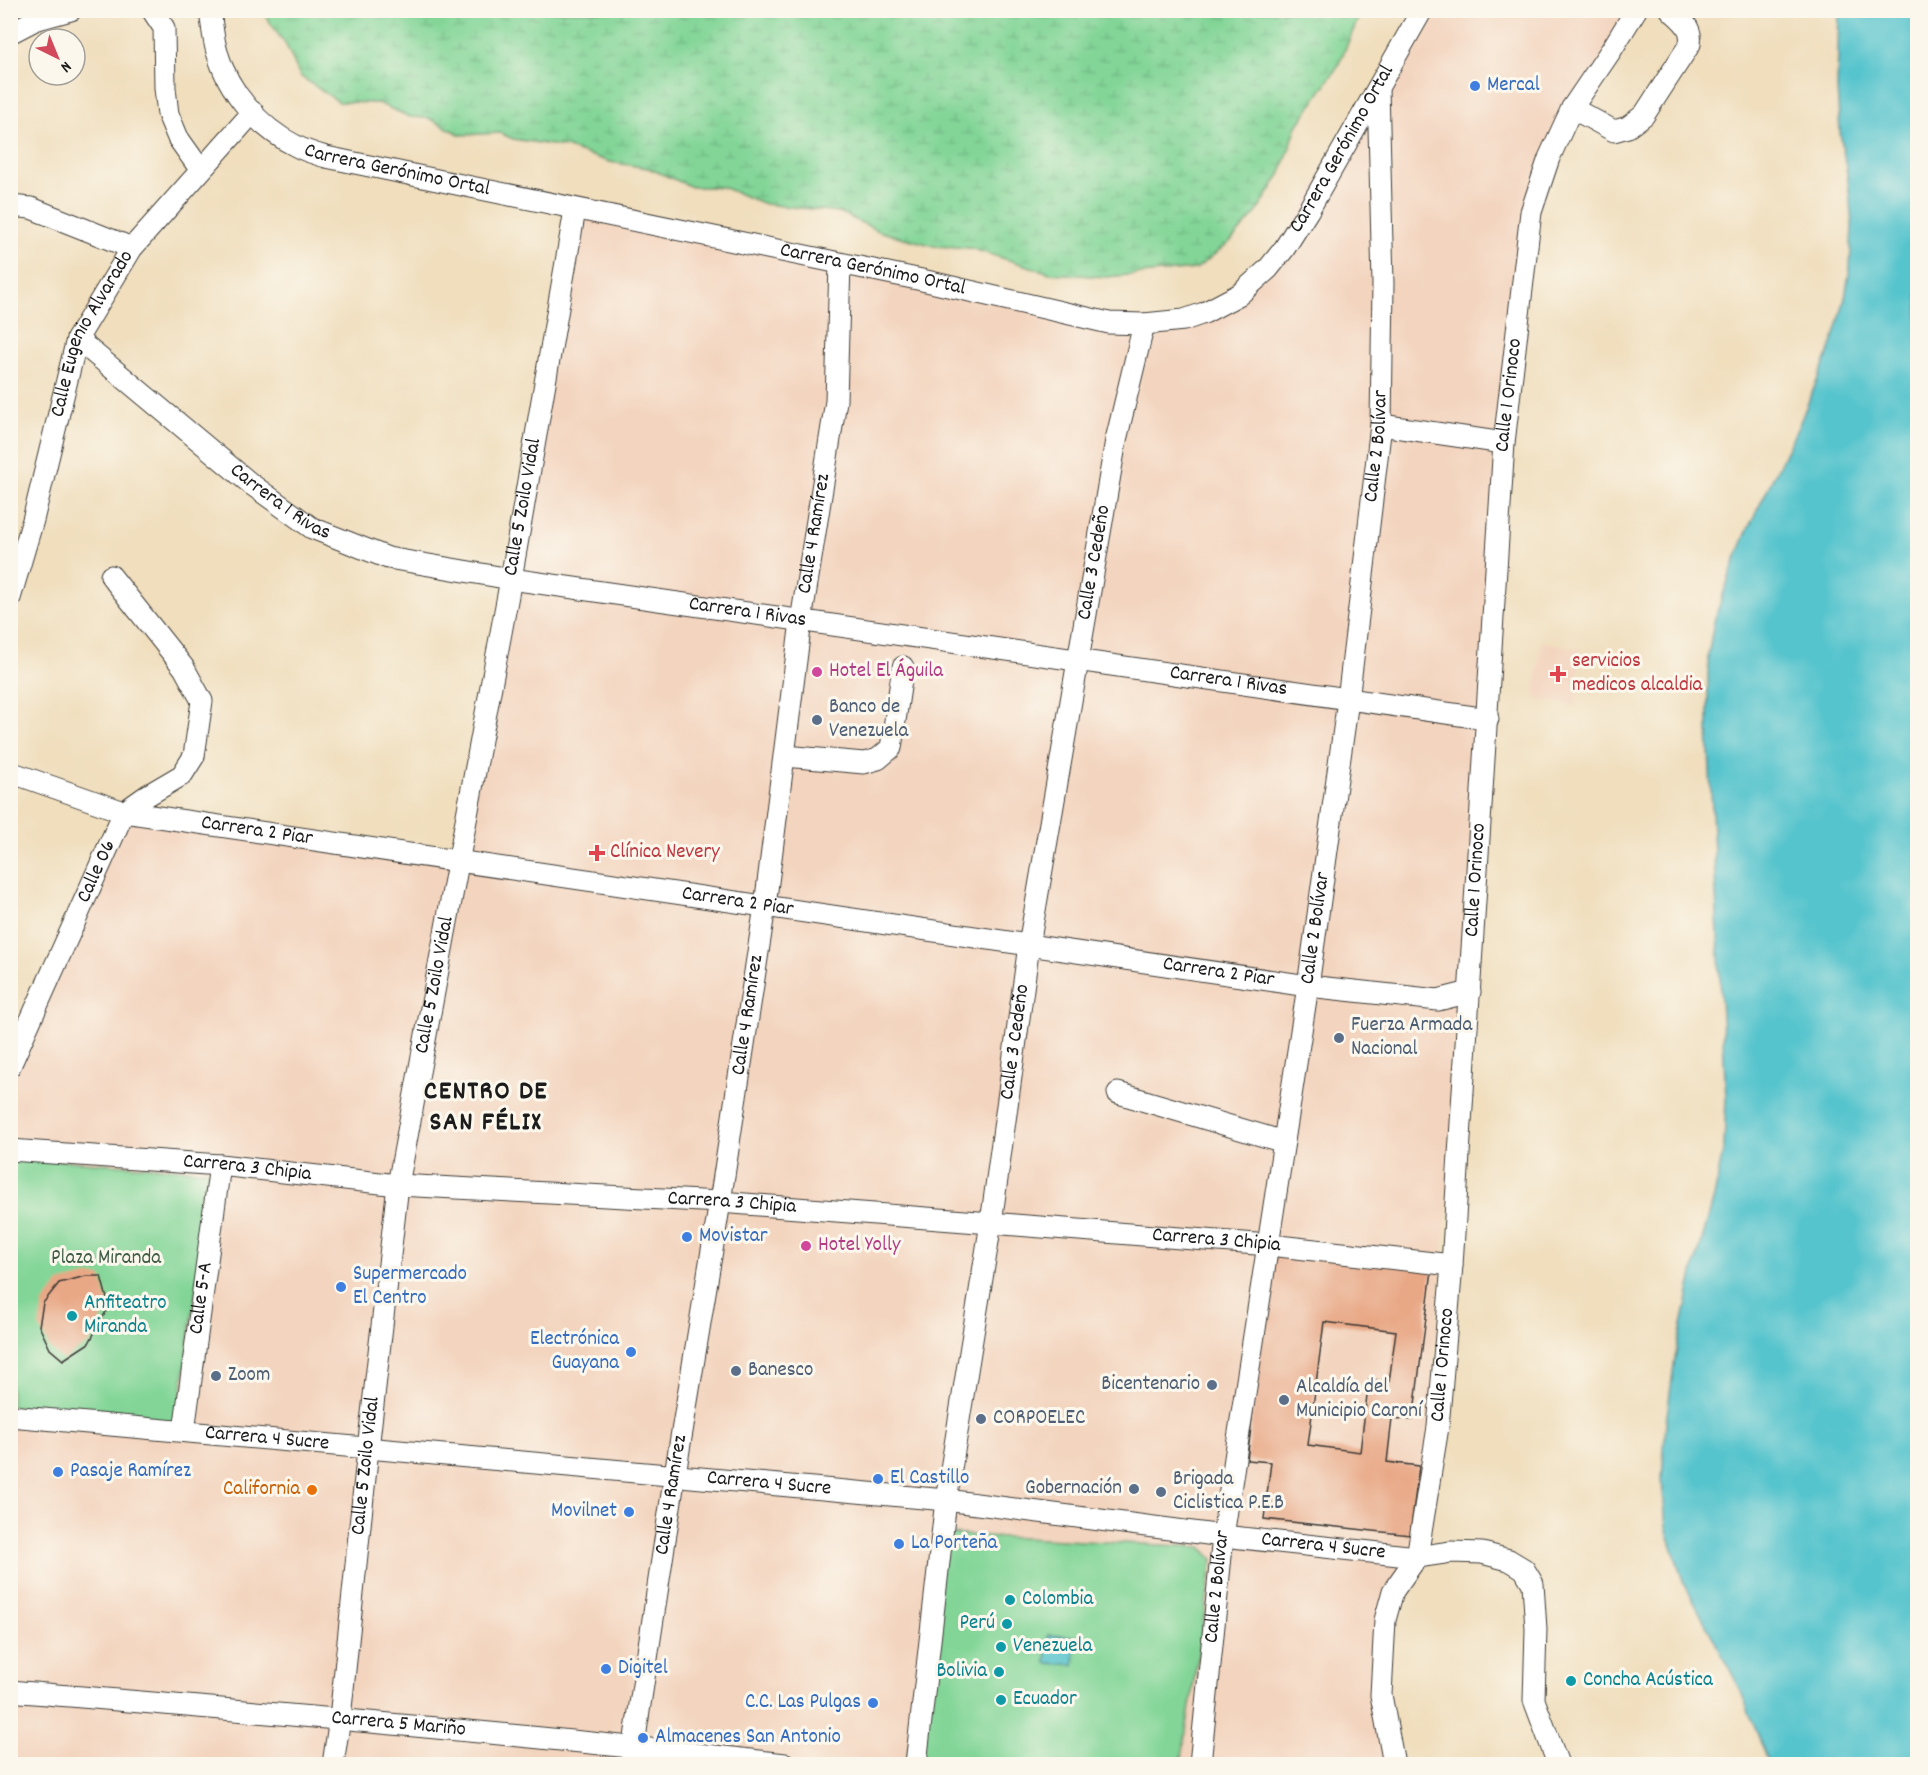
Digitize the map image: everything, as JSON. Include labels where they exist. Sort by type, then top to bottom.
[{"type":"street","points":[[10,33],[35,20],[71,10]]},
{"type":"street","points":[[152,10],[164,28],[168,114],[178,138],[200,169]]},
{"type":"street","name":"Carrera Gerónimo Ortal","points":[[210,10],[217,51],[239,97],[280,138],[297,147],[326,157],[922,280],[1109,323],[1144,324],[1184,320],[1204,313],[1240,294],[1269,268],[1308,211],[1422,10]]},
{"type":"street","name":"Calle 1 Orinoco","points":[[1394,1764],[1381,1695],[1385,1620],[1393,1591],[1417,1557],[1438,1427],[1452,1265],[1504,442],[1531,212],[1549,158],[1572,108],[1636,10]]},
{"type":"street","points":[[1572,108],[1614,130],[1628,127],[1644,115],[1690,44],[1692,35],[1689,26],[1671,10]]},
{"type":"street","name":"Calle 2 Bolívar","points":[[1200,1764],[1223,1536],[1308,986],[1348,700],[1381,425],[1383,283],[1378,88]]},
{"type":"street","name":"Calle Eugenio Alvarado","points":[[10,598],[33,520],[77,339],[132,248],[253,112]]},
{"type":"street","points":[[10,206],[32,208],[132,248]]},
{"type":"street","name":"Calle 5 Zoilo Vidal","points":[[333,1764],[340,1718],[398,1185],[511,579],[575,210]]},
{"type":"street","name":"Calle 4 Ramírez","points":[[633,1756],[765,906],[801,621],[836,402],[840,264]]},
{"type":"street","name":"Calle 3 Cedeño","points":[[915,1764],[946,1500],[991,1223],[1029,945],[1116,440],[1144,324]]},
{"type":"street","name":"Carrera 1 Rivas","points":[[77,339],[251,484],[312,528],[388,558],[511,579],[1488,719]]},
{"type":"street","points":[[1381,425],[1504,442]]},
{"type":"street","points":[[111,576],[184,668],[202,701],[194,756],[182,775],[124,812]]},
{"type":"street","points":[[785,756],[864,763],[878,759],[891,748],[903,667]]},
{"type":"street","name":"Carrera 2 Piar","points":[[10,772],[124,812],[1308,986],[1438,1000],[1470,992]]},
{"type":"street","name":"Calle 06","points":[[10,1066],[124,812]]},
{"type":"street","points":[[1118,1093],[1284,1143]]},
{"type":"street","name":"Carrera 3 Chipia","points":[[10,1150],[220,1165],[398,1185],[720,1202],[1269,1245],[1452,1265]]},
{"type":"street","name":"Calle 5-A","points":[[184,1431],[220,1165]]},
{"type":"street","name":"Carrera 4 Sucre","points":[[10,1416],[946,1500],[1223,1536],[1417,1557],[1451,1552],[1482,1553],[1509,1560],[1524,1569],[1533,1584],[1536,1629],[1534,1700],[1558,1764]]},
{"type":"street","name":"Carrera 5 Mariño","points":[[10,1691],[340,1718],[633,1756],[785,1764]]},
{"type":"shaded area","points":[[1422,11],[1636,11],[1612,49],[1531,212],[1417,1557],[1393,1591],[1383,1652],[1394,1764],[11,1764],[11,1066],[124,812],[457,861],[574,209],[1162,323],[1256,281]]},
{"type":"shaded area","name":"servicios medicos alcaldia","points":[[1541,641],[1581,649],[1576,706],[1534,699]]},
{"type":"green space","points":[[262,11],[1364,11],[1358,19],[1338,66],[1297,126],[1281,173],[1257,212],[1231,241],[1196,269],[1106,277],[1050,273],[970,248],[935,246],[881,232],[839,212],[765,204],[722,187],[692,187],[648,168],[610,162],[565,147],[513,139],[500,133],[461,135],[429,118],[410,117],[378,103],[339,102],[300,76],[286,45]]},
{"type":"green space","name":"Plaza Miranda","points":[[10,1157],[213,1171],[177,1424],[11,1407]]},
{"type":"green space","points":[[945,1534],[1201,1547],[1213,1559],[1181,1764],[906,1764]]},
{"type":"water","points":[[1839,11],[1918,11],[1917,1764],[1769,1764],[1740,1689],[1683,1581],[1666,1527],[1662,1478],[1666,1422],[1675,1358],[1724,1146],[1726,1099],[1708,729],[1708,656],[1714,621],[1733,566],[1748,529],[1798,427],[1833,342],[1845,298],[1850,267],[1852,225],[1837,89]]},
{"type":"water","points":[[1048,1635],[1076,1637],[1074,1665],[1046,1663]]},
{"type":"building","name":"Alcaldía del Municipio Caroní","points":[[1272,1252],[1432,1270],[1413,1420],[1392,1418],[1387,1462],[1419,1466],[1410,1535],[1264,1519],[1271,1462],[1247,1460]],"holes":[[[1324,1322],[1396,1331],[1389,1382],[1369,1379],[1360,1452],[1308,1445]]]},
{"type":"building","name":"Anfiteatro Miranda","points":[[86,1276],[101,1276],[109,1306],[89,1343],[63,1360],[50,1349],[39,1326],[43,1303],[59,1283]]},
{"type":"place","name":"Mercal","points":[[1475,86]]},
{"type":"place","name":"Hotel El Águila","points":[[817,672]]},
{"type":"place","name":"servicios medicos alcaldia","points":[[1558,674]]},
{"type":"place","name":"Banco de Venezuela","points":[[817,720]]},
{"type":"place","name":"Clínica Nevery","points":[[597,853]]},
{"type":"place","name":"Fuerza Armada Nacional","points":[[1339,1038]]},
{"type":"place","name":"Movistar","points":[[687,1237]]},
{"type":"place","name":"Hotel Yolly","points":[[806,1246]]},
{"type":"place","name":"Supermercado El Centro","points":[[341,1287]]},
{"type":"place","name":"Anfiteatro Miranda","points":[[72,1316]]},
{"type":"place","name":"Electrónica Guayana","points":[[631,1352]]},
{"type":"place","name":"Banesco","points":[[736,1371]]},
{"type":"place","name":"Zoom","points":[[216,1376]]},
{"type":"place","name":"Bicentenario","points":[[1212,1385]]},
{"type":"place","name":"Alcaldía del Municipio Caroní","points":[[1284,1400]]},
{"type":"place","name":"CORPOELEC","points":[[981,1419]]},
{"type":"place","name":"Pasaje Ramírez","points":[[58,1472]]},
{"type":"place","name":"El Castillo","points":[[878,1479]]},
{"type":"place","name":"Gobernación","points":[[1134,1489]]},
{"type":"place","name":"California","points":[[312,1490]]},
{"type":"place","name":"Brigada Ciclistica P.E.B","points":[[1161,1492]]},
{"type":"place","name":"Movilnet","points":[[629,1512]]},
{"type":"place","name":"La Porteña","points":[[899,1544]]},
{"type":"place","name":"Colombia","points":[[1010,1600]]},
{"type":"place","name":"Perú","points":[[1007,1624]]},
{"type":"place","name":"Venezuela","points":[[1001,1647]]},
{"type":"place","name":"Digitel","points":[[606,1669]]},
{"type":"place","name":"Bolivia","points":[[999,1672]]},
{"type":"place","name":"Concha Acústica","points":[[1571,1681]]},
{"type":"place","name":"Ecuador","points":[[1001,1700]]},
{"type":"place","name":"C.C. Las Pulgas","points":[[873,1703]]},
{"type":"place","name":"Almacenes San Antonio","points":[[643,1738]]},
{"type":"district","name":"CENTRO DE SAN FÉLIX","points":[[486,1108]]}]
